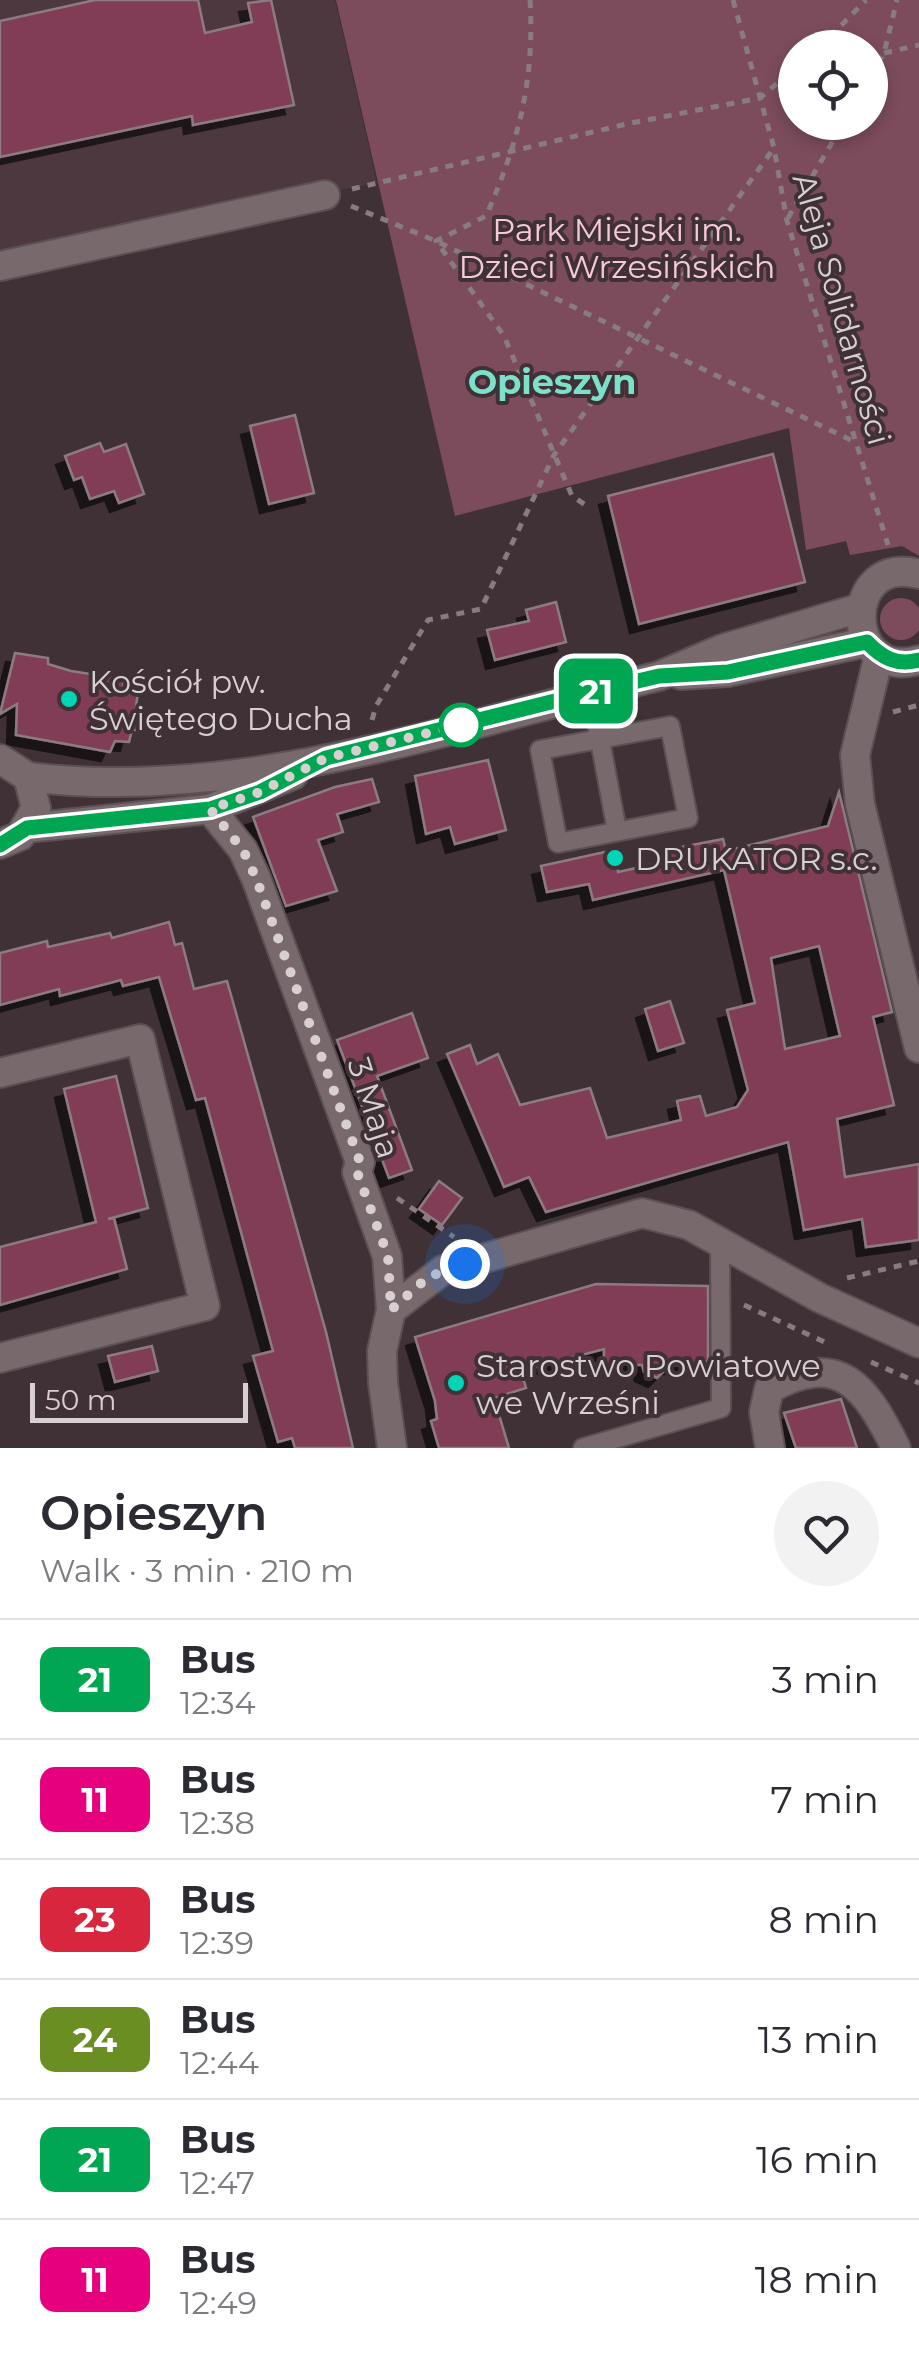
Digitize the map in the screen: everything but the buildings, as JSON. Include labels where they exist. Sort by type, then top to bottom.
[{"type":"street","points":[[0,266],[325,195]]},
{"type":"street","points":[[908,573],[879,579],[866,592],[860,608],[860,626],[873,649],[896,662],[919,660]]},
{"type":"street","points":[[659,676],[722,649],[860,608]]},
{"type":"street","points":[[0,759],[28,777],[91,784],[256,772],[659,676],[728,672],[873,649]]},
{"type":"street","points":[[873,649],[854,755],[860,804],[919,1048]]},
{"type":"street","points":[[0,844],[27,828],[210,809],[260,792],[326,758]]},
{"type":"street","points":[[27,828],[36,808],[28,777]]},
{"type":"street","name":"3 Maja","points":[[210,809],[243,850],[256,878],[360,1162],[357,1172],[388,1256],[391,1310],[382,1352],[392,1448]]},
{"type":"street","points":[[0,1073],[140,1040],[205,1306],[0,1358]]},
{"type":"street","points":[[391,1310],[428,1277],[642,1214],[668,1216],[820,1298],[919,1343]]},
{"type":"street","points":[[770,1448],[764,1412],[768,1388],[794,1374],[829,1372],[859,1385],[896,1448]]},
{"type":"lane","points":[[591,692],[617,831]]},
{"type":"lane","points":[[670,726],[688,818],[558,842],[540,750],[599,740],[670,726]]},
{"type":"lane","points":[[584,1448],[721,1408],[720,1244]]},
{"type":"path","points":[[436,241],[486,216],[515,150],[529,80],[530,0]]},
{"type":"path","name":"Aleja Solidarności","points":[[732,0],[774,148],[787,221],[859,444],[908,573]]},
{"type":"path","points":[[837,30],[866,0]]},
{"type":"path","points":[[888,37],[897,0]]},
{"type":"path","points":[[888,52],[919,45]]},
{"type":"path","points":[[325,195],[760,98],[778,83]]},
{"type":"path","points":[[787,221],[834,140]]},
{"type":"path","points":[[372,721],[376,706],[428,620],[481,609],[554,455],[774,148]]},
{"type":"path","points":[[325,195],[436,241],[859,444]]},
{"type":"path","points":[[436,241],[504,336],[572,496],[587,506]]},
{"type":"path","points":[[389,1192],[448,1236],[471,1243],[476,1261]]},
{"type":"path","points":[[830,1282],[919,1262]]},
{"type":"path","points":[[720,1283],[745,1306],[837,1347]]},
{"type":"path","points":[[870,1362],[919,1383]]},
{"type":"shaded area","points":[[0,0],[335,0],[377,183],[0,255]]},
{"type":"green space","name":"Park Miejski im. Dzieci Wrzesińskich","points":[[336,0],[919,0],[919,556],[902,546],[850,555],[846,541],[806,550],[789,428],[455,516]]},
{"type":"green space","points":[[901,598],[916,604],[920,627],[916,634],[901,640],[886,634],[880,619],[886,604]]},
{"type":"bus line","name":"21","points":[[0,845],[20,836],[27,828],[115,822],[210,809],[260,792],[326,758],[659,676],[728,672],[867,642],[880,655],[896,662],[919,660]]},
{"type":"place","name":"Kościół pw. Świętego Ducha","points":[[69,699]]},
{"type":"place","name":"DRUKATOR s.c.","points":[[615,858]]},
{"type":"place","name":"Starostwo Powiatowe we Wrześni","points":[[456,1383]]},
{"type":"district","name":"Opieszyn","points":[[552,381]]},
{"type":"route","points":[[461,725],[326,758],[260,792],[210,809],[243,850],[256,878],[360,1162],[357,1172],[388,1256],[391,1310],[428,1277],[465,1264]]}]
